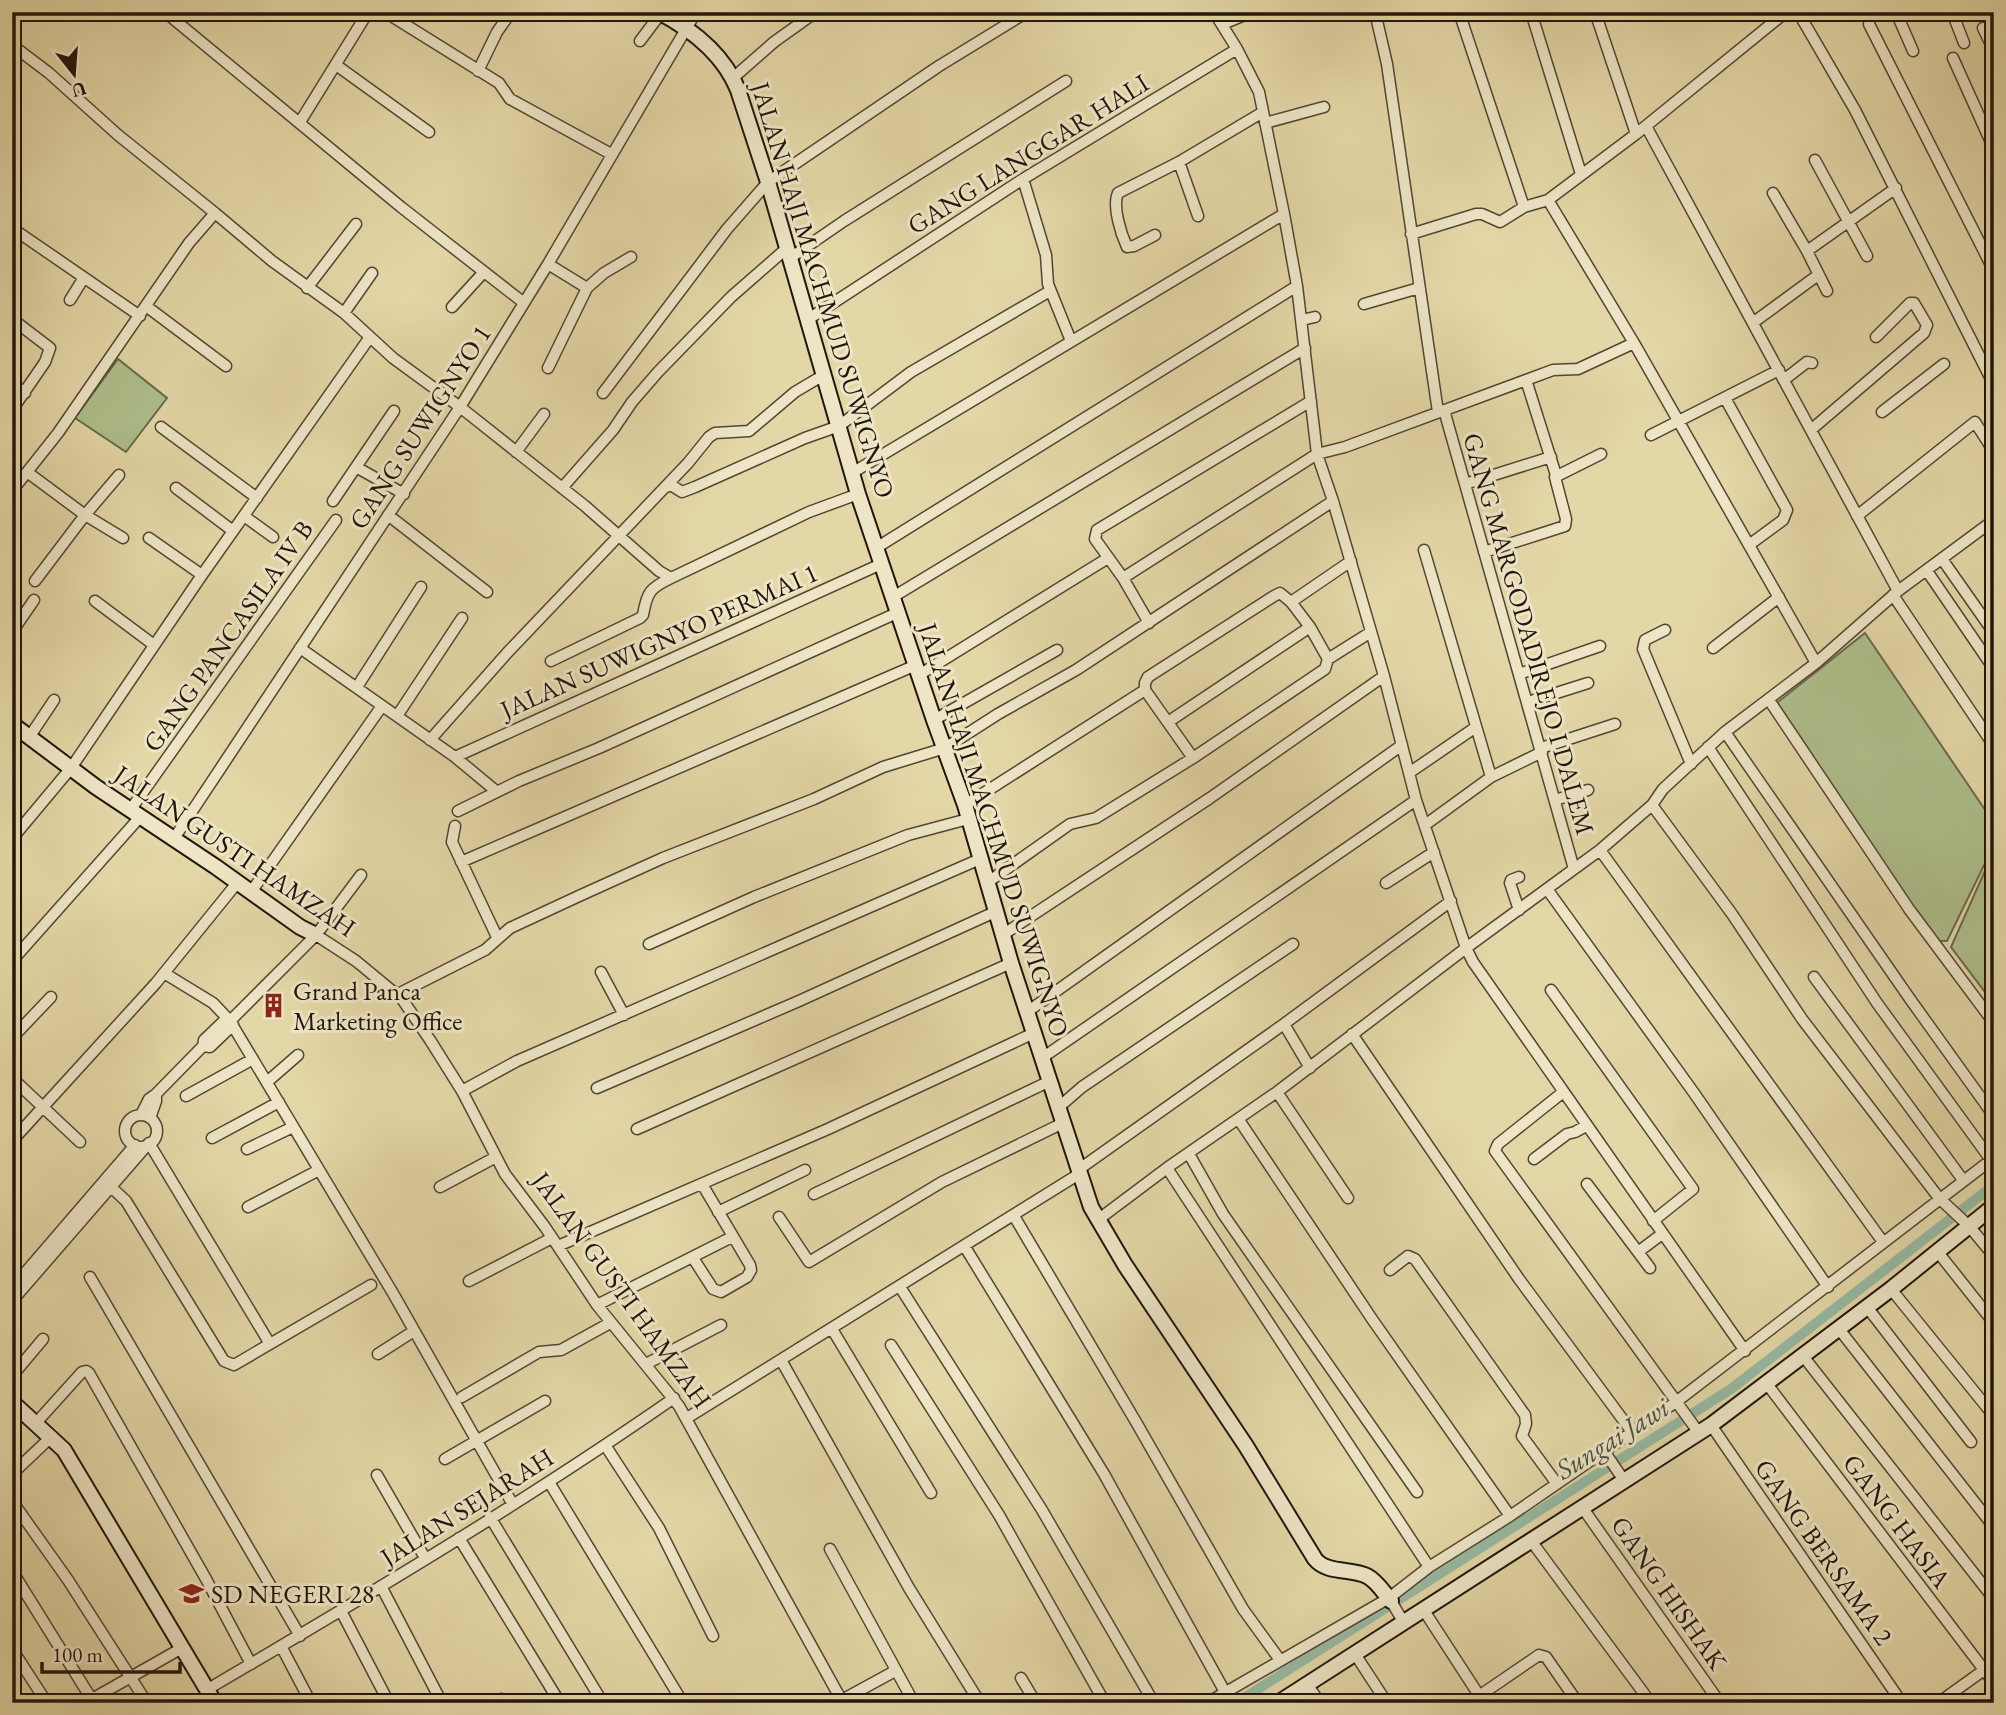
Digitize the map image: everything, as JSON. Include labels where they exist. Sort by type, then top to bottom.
[{"type":"street","points":[[166,12],[483,273],[524,303]]},
{"type":"street","points":[[300,122],[368,12]]},
{"type":"street","points":[[385,12],[502,85],[510,99],[611,154]]},
{"type":"street","points":[[478,71],[497,32],[511,12]]},
{"type":"street","name":"GANG SUWIGNYO 1","points":[[173,840],[460,407],[548,264],[696,12]]},
{"type":"street","points":[[733,78],[774,42],[816,12]]},
{"type":"street","points":[[603,393],[727,229],[768,182],[940,66],[1027,12]]},
{"type":"street","points":[[1214,12],[1259,92],[1297,286],[1317,454],[1384,676],[1416,800],[1466,948],[1562,1093],[1745,1351]]},
{"type":"street","points":[[1223,24],[1252,12]]},
{"type":"street","name":"GANG MARGODADIREJO I DALEM","points":[[1375,12],[1387,64],[1419,288],[1441,411],[1485,552],[1574,869]]},
{"type":"street","points":[[1459,12],[1524,207]]},
{"type":"street","points":[[1531,12],[1581,174]]},
{"type":"street","points":[[1595,12],[1636,134]]},
{"type":"street","points":[[1411,234],[1476,214],[1500,222],[1524,207],[1548,200],[1636,134],[1786,12]]},
{"type":"street","points":[[1798,12],[1855,110],[1896,188],[1994,386]]},
{"type":"street","points":[[1896,12],[1913,51]]},
{"type":"street","points":[[1952,12],[1964,43]]},
{"type":"street","points":[[640,41],[660,13]]},
{"type":"street","name":"JALAN HAJI MACHMUD SUWIGNYO","points":[[660,13],[687,29],[721,61],[733,78],[768,182],[858,494],[967,812],[1011,963],[1091,1208],[1125,1265],[1246,1446],[1318,1563],[1365,1575],[1390,1599]]},
{"type":"street","points":[[1869,24],[1994,271]]},
{"type":"street","points":[[1983,28],[1994,51]]},
{"type":"street","points":[[12,45],[50,73],[118,135],[307,288],[344,313],[393,358],[460,407],[562,488],[659,571],[671,578]]},
{"type":"street","name":"GANG LANGGAR HALI","points":[[807,320],[1023,178],[1237,49]]},
{"type":"street","points":[[1953,58],[1991,135],[1994,149]]},
{"type":"street","points":[[336,65],[429,132]]},
{"type":"street","points":[[562,488],[613,430],[632,402],[658,372],[732,297],[789,253],[1066,81]]},
{"type":"street","points":[[1265,123],[1324,107]]},
{"type":"street","points":[[1155,235],[1127,247],[1116,198],[1118,193],[1179,162],[1263,111]]},
{"type":"street","points":[[1646,126],[1812,429],[1896,593],[1994,746]]},
{"type":"street","points":[[1815,160],[1867,257]]},
{"type":"street","points":[[1179,162],[1198,216]]},
{"type":"street","points":[[1023,178],[1046,255],[1050,291],[1071,341]]},
{"type":"street","points":[[1807,251],[1896,188]]},
{"type":"street","points":[[1773,193],[1827,291]]},
{"type":"street","points":[[1548,200],[1634,343],[1816,663]]},
{"type":"street","points":[[12,491],[58,433],[189,243],[215,213]]},
{"type":"street","points":[[852,473],[1284,214]]},
{"type":"street","points":[[307,288],[356,224]]},
{"type":"street","points":[[12,228],[140,316]]},
{"type":"street","points":[[548,368],[587,288],[604,273],[631,257]]},
{"type":"street","points":[[548,264],[587,288]]},
{"type":"street","points":[[344,313],[372,273]]},
{"type":"street","points":[[452,307],[483,273]]},
{"type":"street","points":[[1754,322],[1814,278]]},
{"type":"street","points":[[69,300],[83,279]]},
{"type":"street","points":[[876,548],[1297,286]]},
{"type":"street","points":[[1364,304],[1419,288]]},
{"type":"street","points":[[663,488],[671,485],[682,492],[795,442],[839,426],[911,372],[1050,291]]},
{"type":"street","points":[[1812,429],[1924,332],[1927,324],[1914,303],[1910,303],[1876,337]]},
{"type":"street","points":[[146,306],[226,366]]},
{"type":"street","points":[[1302,320],[1315,317]]},
{"type":"street","points":[[12,319],[50,348],[45,362],[12,410]]},
{"type":"street","points":[[15,835],[71,768],[202,575],[370,337]]},
{"type":"street","points":[[1123,578],[1317,454],[1345,447],[1559,368],[1578,369],[1634,343]]},
{"type":"street","points":[[893,597],[1305,348]]},
{"type":"street","points":[[1651,435],[1725,398],[1807,362],[1812,363]]},
{"type":"street","points":[[1882,412],[1944,364]]},
{"type":"street","points":[[430,740],[507,653],[709,437],[715,433],[749,431],[795,392],[822,376]]},
{"type":"street","points":[[1485,552],[1564,526],[1566,519],[1554,480],[1556,475],[1551,457],[1526,380]]},
{"type":"street","points":[[12,383],[25,393]]},
{"type":"street","points":[[1725,398],[1787,510],[1783,520],[1749,545]]},
{"type":"street","points":[[1149,622],[1123,578],[1095,539],[1097,530],[1311,401]]},
{"type":"street","points":[[333,501],[394,411]]},
{"type":"street","points":[[516,452],[544,414]]},
{"type":"street","points":[[1857,516],[1975,422],[1992,447],[1994,446]]},
{"type":"street","points":[[161,426],[257,498]]},
{"type":"street","points":[[1556,475],[1601,454]]},
{"type":"street","points":[[1465,484],[1551,457]]},
{"type":"street","points":[[356,467],[404,494]]},
{"type":"street","points":[[26,472],[85,515],[123,538]]},
{"type":"street","points":[[35,581],[119,475]]},
{"type":"street","points":[[176,488],[233,531]]},
{"type":"street","points":[[551,661],[640,618],[648,594],[671,578],[809,512],[858,494]]},
{"type":"street","points":[[396,995],[485,950],[510,928],[663,858],[814,799],[883,767],[945,748],[1076,670],[1333,501]]},
{"type":"street","points":[[388,515],[487,592]]},
{"type":"street","points":[[244,516],[273,537]]},
{"type":"street","name":"GANG PANCASILA IV B","points":[[12,961],[136,813],[336,520]]},
{"type":"street","points":[[1099,1219],[1167,1168],[1278,1092],[1466,948],[1600,850],[1652,805],[1663,789],[1725,732],[1816,663],[1896,593],[1993,522]]},
{"type":"street","points":[[149,538],[202,575]]},
{"type":"street","points":[[1424,550],[1491,777]]},
{"type":"street","points":[[461,862],[918,670],[1108,558]]},
{"type":"street","points":[[1942,559],[1994,633]]},
{"type":"street","points":[[1291,601],[1351,561]]},
{"type":"street","name":"JALAN SUWIGNYO PERMAI 1","points":[[455,757],[881,564]]},
{"type":"street","points":[[1927,571],[1994,668]]},
{"type":"street","points":[[357,687],[422,587]]},
{"type":"street","points":[[1192,758],[1145,690],[1148,677],[1280,593],[1291,601],[1310,627],[1328,659]]},
{"type":"street","points":[[1713,648],[1779,597]]},
{"type":"street","points":[[12,632],[34,600]]},
{"type":"street","points":[[95,601],[154,645]]},
{"type":"street","points":[[458,811],[496,791],[899,612]]},
{"type":"street","points":[[397,716],[461,618]]},
{"type":"street","points":[[1168,722],[1310,627]]},
{"type":"street","points":[[1665,630],[1645,640],[1643,649],[1691,764]]},
{"type":"street","points":[[988,881],[1070,824],[1096,818],[1192,758],[1325,669],[1328,659],[1371,632]]},
{"type":"street","points":[[1519,674],[1600,646]]},
{"type":"street","points":[[300,648],[455,757],[496,791]]},
{"type":"street","points":[[934,720],[1057,650]]},
{"type":"street","points":[[1004,934],[1210,798],[1384,676]]},
{"type":"street","points":[[1528,702],[1588,683]]},
{"type":"street","points":[[649,944],[754,897],[967,812],[1145,690]]},
{"type":"street","points":[[30,736],[54,700]]},
{"type":"street","points":[[1769,700],[1909,909],[1994,1023]]},
{"type":"street","points":[[251,892],[382,706]]},
{"type":"street","name":"JALAN GUSTI HAMZAH","points":[[12,724],[96,787],[300,927],[356,961],[396,995],[430,1040],[462,1091],[496,1157],[597,1305],[674,1398],[687,1418],[826,1668],[842,1702]]},
{"type":"street","points":[[1425,825],[1491,777],[1542,750],[1615,724]]},
{"type":"street","points":[[1409,773],[1476,727]]},
{"type":"street","points":[[1725,732],[1886,966],[1994,1116]]},
{"type":"street","points":[[1027,1012],[1402,745]]},
{"type":"street","points":[[1208,1703],[1390,1599],[1429,1567],[1510,1516],[1632,1432],[1679,1406],[1883,1242],[1992,1159],[1877,1003],[1708,747]]},
{"type":"street","points":[[1555,800],[1588,790]]},
{"type":"street","points":[[1042,1058],[1416,800]]},
{"type":"street","points":[[1652,805],[1732,914],[1802,1019],[1941,1200],[1965,1222],[1994,1256]]},
{"type":"street","points":[[455,826],[452,842],[497,937]]},
{"type":"street","points":[[1600,850],[1883,1242]]},
{"type":"street","points":[[1386,883],[1434,852]]},
{"type":"street","points":[[462,1091],[517,1061],[980,859]]},
{"type":"street","points":[[145,1116],[149,1098],[203,1046],[204,1040],[230,1021],[316,935],[361,875]]},
{"type":"street","points":[[1519,877],[1510,883],[1519,910]]},
{"type":"street","points":[[12,1141],[164,973],[237,883]]},
{"type":"street","points":[[1547,890],[1694,1093],[1828,1287]]},
{"type":"street","points":[[687,1418],[1014,1216],[1284,1024],[1451,901]]},
{"type":"street","points":[[597,1088],[800,1001],[997,911]]},
{"type":"street","points":[[1059,1107],[1082,1087],[1293,944]]},
{"type":"street","points":[[637,1129],[1011,963]]},
{"type":"street","points":[[601,972],[624,1015]]},
{"type":"street","points":[[164,973],[213,1003],[230,1021],[414,1331],[512,1503]]},
{"type":"street","points":[[1814,977],[1963,1180]]},
{"type":"street","points":[[1550,990],[1693,1189],[1653,1221]]},
{"type":"street","points":[[12,1038],[51,997]]},
{"type":"street","points":[[1284,1024],[1310,1068]]},
{"type":"street","points":[[469,1281],[555,1242],[702,1184],[828,1129],[1034,1033]]},
{"type":"street","points":[[1352,1034],[1519,1279],[1632,1432]]},
{"type":"street","points":[[267,1082],[298,1055]]},
{"type":"street","points":[[186,1096],[253,1059]]},
{"type":"street","points":[[12,1079],[80,1142]]},
{"type":"street","points":[[814,1194],[1050,1081]]},
{"type":"street","points":[[1278,1092],[1348,1198]]},
{"type":"street","name":"GANG BERSAMA 2","points":[[1562,1093],[1498,1144],[1495,1151],[1679,1406],[1701,1428],[1902,1703]]},
{"type":"street","points":[[212,1138],[279,1102]]},
{"type":"street","points":[[12,1288],[111,1187],[155,1137],[156,1128],[145,1116]]},
{"type":"street","points":[[145,1116],[133,1117],[125,1128],[128,1140],[135,1145],[149,1143]]},
{"type":"street","points":[[1239,1120],[1372,1319],[1510,1516]]},
{"type":"street","points":[[779,1216],[809,1262],[942,1182],[1063,1123]]},
{"type":"street","points":[[1534,1159],[1567,1134],[1586,1126]]},
{"type":"street","points":[[247,1149],[293,1127]]},
{"type":"street","points":[[149,1143],[270,1344]]},
{"type":"street","points":[[12,1301],[135,1145]]},
{"type":"street","points":[[1189,1154],[1223,1214],[1417,1493]]},
{"type":"street","points":[[440,1187],[496,1157]]},
{"type":"street","points":[[1167,1168],[1429,1567]]},
{"type":"street","points":[[248,1207],[319,1170]]},
{"type":"street","points":[[718,1212],[805,1171]]},
{"type":"street","points":[[692,1258],[712,1289],[721,1292],[747,1277],[751,1270],[702,1184]]},
{"type":"street","points":[[1587,1184],[1650,1268]]},
{"type":"street","points":[[111,1187],[125,1201],[224,1361],[234,1365],[371,1284]]},
{"type":"street","points":[[1278,1703],[1402,1620],[1532,1542],[1622,1477],[1768,1384],[1891,1289],[1937,1251],[1965,1222],[1994,1206]]},
{"type":"street","points":[[1014,1216],[1243,1609],[1280,1660]]},
{"type":"street","points":[[1638,1252],[1662,1234]]},
{"type":"street","points":[[597,1305],[732,1237]]},
{"type":"street","points":[[965,1247],[1104,1474],[1225,1692]]},
{"type":"street","points":[[1937,1251],[1994,1323]]},
{"type":"street","points":[[1390,1270],[1408,1256],[1415,1259],[1525,1415],[1522,1436],[1557,1484]]},
{"type":"street","points":[[90,1277],[300,1636]]},
{"type":"street","points":[[900,1287],[1042,1510],[1154,1703]]},
{"type":"street","points":[[1891,1289],[1994,1416]]},
{"type":"street","points":[[1867,1307],[1971,1442]]},
{"type":"street","points":[[462,1397],[539,1352],[561,1350],[610,1323]]},
{"type":"street","points":[[646,1364],[721,1325]]},
{"type":"street","points":[[832,1329],[931,1493]]},
{"type":"street","points":[[1839,1329],[1994,1527]]},
{"type":"street","points":[[378,1354],[414,1331]]},
{"type":"street","points":[[12,1376],[43,1339]]},
{"type":"street","points":[[891,1345],[999,1515],[1105,1703]]},
{"type":"street","points":[[1803,1356],[1994,1599]]},
{"type":"street","points":[[780,1360],[909,1588],[980,1703]]},
{"type":"street","points":[[36,1423],[82,1372],[89,1373],[251,1664]]},
{"type":"street","name":"GANG HASIA","points":[[1768,1384],[1994,1683]]},
{"type":"street","name":"JALAN SEJARAH","points":[[208,1689],[300,1636],[549,1482],[674,1398]]},
{"type":"street","points":[[445,1459],[545,1401]]},
{"type":"street","points":[[12,1402],[52,1436],[64,1450],[215,1703]]},
{"type":"street","points":[[12,1474],[52,1436]]},
{"type":"street","points":[[605,1445],[659,1528],[713,1636]]},
{"type":"street","points":[[1605,1452],[1622,1477]]},
{"type":"street","points":[[377,1475],[425,1558]]},
{"type":"street","points":[[549,1482],[683,1703]]},
{"type":"street","points":[[12,1501],[68,1580],[147,1703]]},
{"type":"street","name":"GANG HISHAK","points":[[1583,1507],[1720,1703]]},
{"type":"street","points":[[490,1517],[603,1703]]},
{"type":"street","points":[[458,1538],[560,1703]]},
{"type":"street","points":[[1532,1542],[1651,1703]]},
{"type":"street","points":[[830,1549],[914,1703]]},
{"type":"street","points":[[12,1571],[90,1701],[182,1648]]},
{"type":"street","points":[[381,1586],[442,1703]]},
{"type":"street","points":[[1390,1599],[1402,1620]]},
{"type":"street","points":[[1423,1609],[1482,1699],[1536,1656],[1543,1655],[1578,1703]]},
{"type":"street","points":[[341,1611],[389,1703]]},
{"type":"street","points":[[281,1646],[311,1703]]},
{"type":"street","points":[[12,1649],[47,1703]]},
{"type":"street","points":[[1354,1654],[1387,1703]]},
{"type":"street","points":[[1945,1698],[1984,1670]]},
{"type":"street","points":[[842,1702],[895,1671]]},
{"type":"street","points":[[1021,1678],[1036,1703]]},
{"type":"street","points":[[1307,1684],[1320,1703]]},
{"type":"green space","points":[[118,359],[167,398],[126,452],[75,418]]},
{"type":"green space","points":[[1865,633],[1994,823],[1994,845],[1947,941],[1935,941],[1773,706]]},
{"type":"green space","points":[[1994,855],[1994,1004],[1951,947]]},
{"type":"waterway","name":"Sungai Jawi","points":[[1236,1703],[1731,1389],[1994,1185]]},
{"type":"place","name":"Grand Panca Marketing Office","points":[[273,1006]]},
{"type":"place","name":"SD NEGERI 28","points":[[191,1594]]}]
